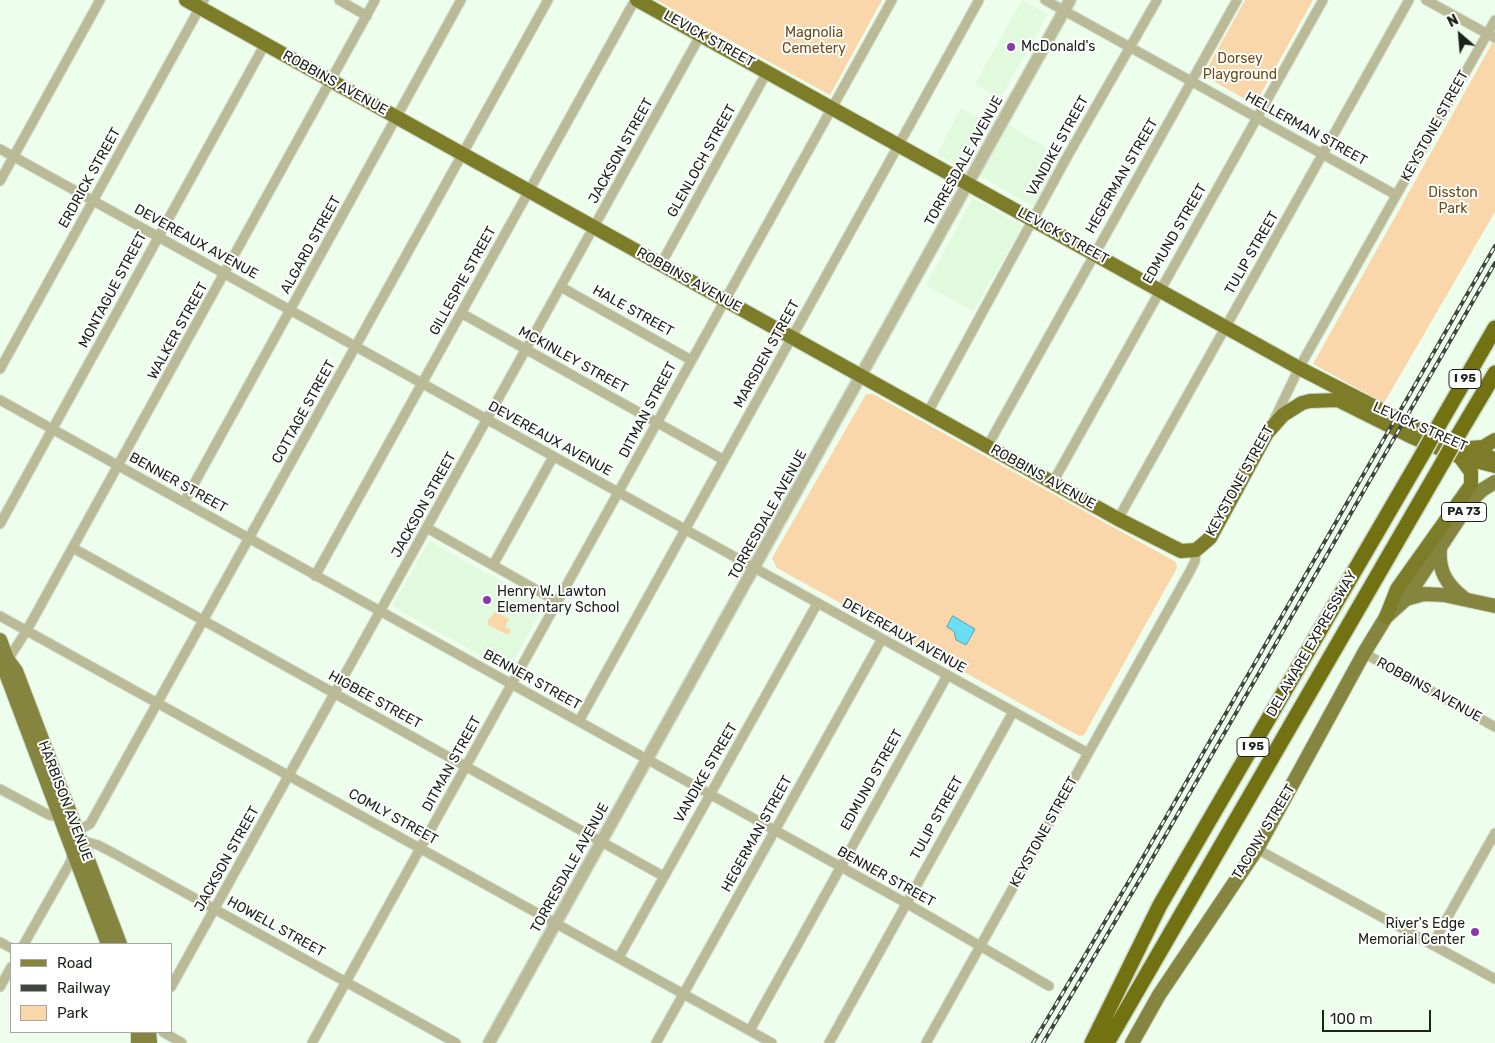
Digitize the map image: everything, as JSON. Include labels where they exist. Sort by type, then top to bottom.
[{"type":"highway","name":"ROBBINS AVENUE","points":[[186,0],[202,4],[265,44],[330,81],[988,445],[1118,519],[1174,548],[1188,552],[1196,550]]},
{"type":"highway","name":"LEVICK STREET","points":[[636,0],[832,107],[1299,368],[1495,466]]},
{"type":"highway","name":"DELAWARE EXPRESSWAY","points":[[1092,1043],[1160,905],[1495,328]]},
{"type":"highway","name":"DELAWARE EXPRESSWAY","points":[[1107,1043],[1443,462],[1461,448],[1495,373]]},
{"type":"highway","name":"LEVICK STREET","points":[[1267,433],[1283,415],[1293,408],[1310,401],[1329,399],[1345,403],[1412,438],[1461,448],[1495,459]]},
{"type":"highway","name":"KEYSTONE STREET","points":[[1196,550],[1210,538],[1267,433]]},
{"type":"highway","points":[[1386,616],[1397,589],[1471,484],[1471,472],[1461,448],[1483,447],[1495,440]]},
{"type":"main road","name":"PA 73","points":[[1440,548],[1473,498],[1495,482]]},
{"type":"main road","points":[[1406,599],[1440,548]]},
{"type":"main road","points":[[1440,548],[1440,564],[1443,575],[1455,591],[1466,600]]},
{"type":"main road","points":[[1406,599],[1432,594],[1495,606]]},
{"type":"main road","name":"TACONY STREET","points":[[1132,1043],[1159,995],[1257,849],[1386,616],[1406,599]]},
{"type":"main road","name":"HARBISON AVENUE","points":[[0,640],[7,660],[7,676],[60,818],[76,840],[120,943]]},
{"type":"main road","name":"HARBISON AVENUE","points":[[7,660],[16,671],[76,840],[108,943]]},
{"type":"street","points":[[0,181],[100,0]]},
{"type":"street","points":[[339,0],[366,16]]},
{"type":"street","name":"WALKER STREET","points":[[0,672],[27,630],[73,548],[375,0]]},
{"type":"street","name":"ALGARD STREET","points":[[184,502],[461,0]]},
{"type":"street","name":"COTTAGE STREET","points":[[76,840],[90,824],[159,702],[548,0]]},
{"type":"street","name":"GILLESPIE STREET","points":[[315,576],[528,190],[636,0]]},
{"type":"street","name":"DITMAN STREET","points":[[312,1043],[892,0]]},
{"type":"street","name":"MARSDEN STREET","points":[[578,721],[897,144],[979,0]]},
{"type":"street","name":"HELLERMAN STREET","points":[[1045,0],[1396,195]]},
{"type":"street","name":"TORRESDALE AVENUE","points":[[489,1043],[755,569],[1070,0]]},
{"type":"street","name":"VANDIKE STREET","points":[[928,412],[1033,220],[1157,0]]},
{"type":"street","name":"HEGERMAN STREET","points":[[988,445],[1237,0]]},
{"type":"street","name":"EDMUND STREET","points":[[1053,482],[1323,0]]},
{"type":"street","name":"TULIP STREET","points":[[1118,519],[1409,0]]},
{"type":"street","points":[[1426,0],[1491,36]]},
{"type":"street","name":"ERDRICK STREET","points":[[0,369],[202,4]]},
{"type":"street","name":"KEYSTONE STREET","points":[[1267,433],[1299,368],[1396,195],[1491,36],[1495,20]]},
{"type":"street","name":"JACKSON STREET","points":[[172,985],[700,36]]},
{"type":"street","name":"MONTAGUE STREET","points":[[0,524],[265,44]]},
{"type":"street","name":"GLENLOCH STREET","points":[[660,264],[767,72]]},
{"type":"street","name":"DEVEREAUX AVENUE","points":[[0,149],[1088,753]]},
{"type":"street","name":"HALE STREET","points":[[562,287],[691,360]]},
{"type":"street","name":"MCKINLEY STREET","points":[[461,314],[724,460]]},
{"type":"street","name":"BENNER STREET","points":[[0,400],[906,903],[1049,986]]},
{"type":"street","points":[[493,565],[553,457]]},
{"type":"street","points":[[427,528],[558,602]]},
{"type":"street","name":"HIGBEE STREET","points":[[73,548],[663,876]]},
{"type":"street","name":"KEYSTONE STREET","points":[[926,1043],[1189,573],[1195,561],[1196,550]]},
{"type":"street","name":"VANDIKE STREET","points":[[619,957],[817,604]]},
{"type":"street","name":"COMLY STREET","points":[[0,616],[159,702],[772,1043]]},
{"type":"street","name":"HEGERMAN STREET","points":[[656,1043],[882,640]]},
{"type":"street","name":"ROBBINS AVENUE","points":[[1364,653],[1495,727]]},
{"type":"street","name":"EDMUND STREET","points":[[750,1030],[947,676]]},
{"type":"street","name":"TULIP STREET","points":[[828,1043],[1012,712]]},
{"type":"street","points":[[0,789],[50,815],[60,818]]},
{"type":"street","points":[[1432,945],[1495,833]]},
{"type":"street","points":[[25,943],[71,861],[76,840]]},
{"type":"street","name":"HOWELL STREET","points":[[76,840],[98,845],[456,1043]]},
{"type":"street","points":[[1257,849],[1495,979]]},
{"type":"street","points":[[0,987],[10,969]]},
{"type":"street","points":[[165,1033],[182,1043]]},
{"type":"shaded area","points":[[1022,0],[1048,14],[1000,99],[975,84]]},
{"type":"shaded area","points":[[961,108],[986,122],[962,168],[937,154]]},
{"type":"shaded area","points":[[1009,125],[1063,158],[1034,207],[980,176]]},
{"type":"shaded area","points":[[973,198],[1023,226],[973,311],[926,285]]},
{"type":"shaded area","points":[[429,541],[544,605],[508,671],[392,606]]},
{"type":"green space","name":"Magnolia Cemetery","points":[[656,0],[882,0],[830,95]]},
{"type":"green space","name":"Dorsey Playground","points":[[1245,0],[1313,0],[1257,101],[1252,103],[1206,77],[1205,72]]},
{"type":"green space","name":"Disston Park","points":[[1495,38],[1495,212],[1384,403],[1313,364]]},
{"type":"green space","points":[[866,394],[873,394],[1176,562],[1177,568],[1084,735],[1079,736],[777,568],[772,558]]},
{"type":"green space","points":[[495,612],[509,619],[505,627],[511,630],[508,635],[488,625],[488,620]]},
{"type":"water","points":[[953,616],[975,629],[966,645],[956,640],[954,631],[947,627]]},
{"type":"railway","points":[[1033,1043],[1138,866],[1495,246]]},
{"type":"railway","points":[[1043,1043],[1145,871],[1495,263]]},
{"type":"place","name":"McDonald's","points":[[1011,47]]},
{"type":"place","name":"Henry W. Lawton Elementary School","points":[[487,600]]},
{"type":"place","name":"River's Edge Memorial Center","points":[[1475,932]]}]
